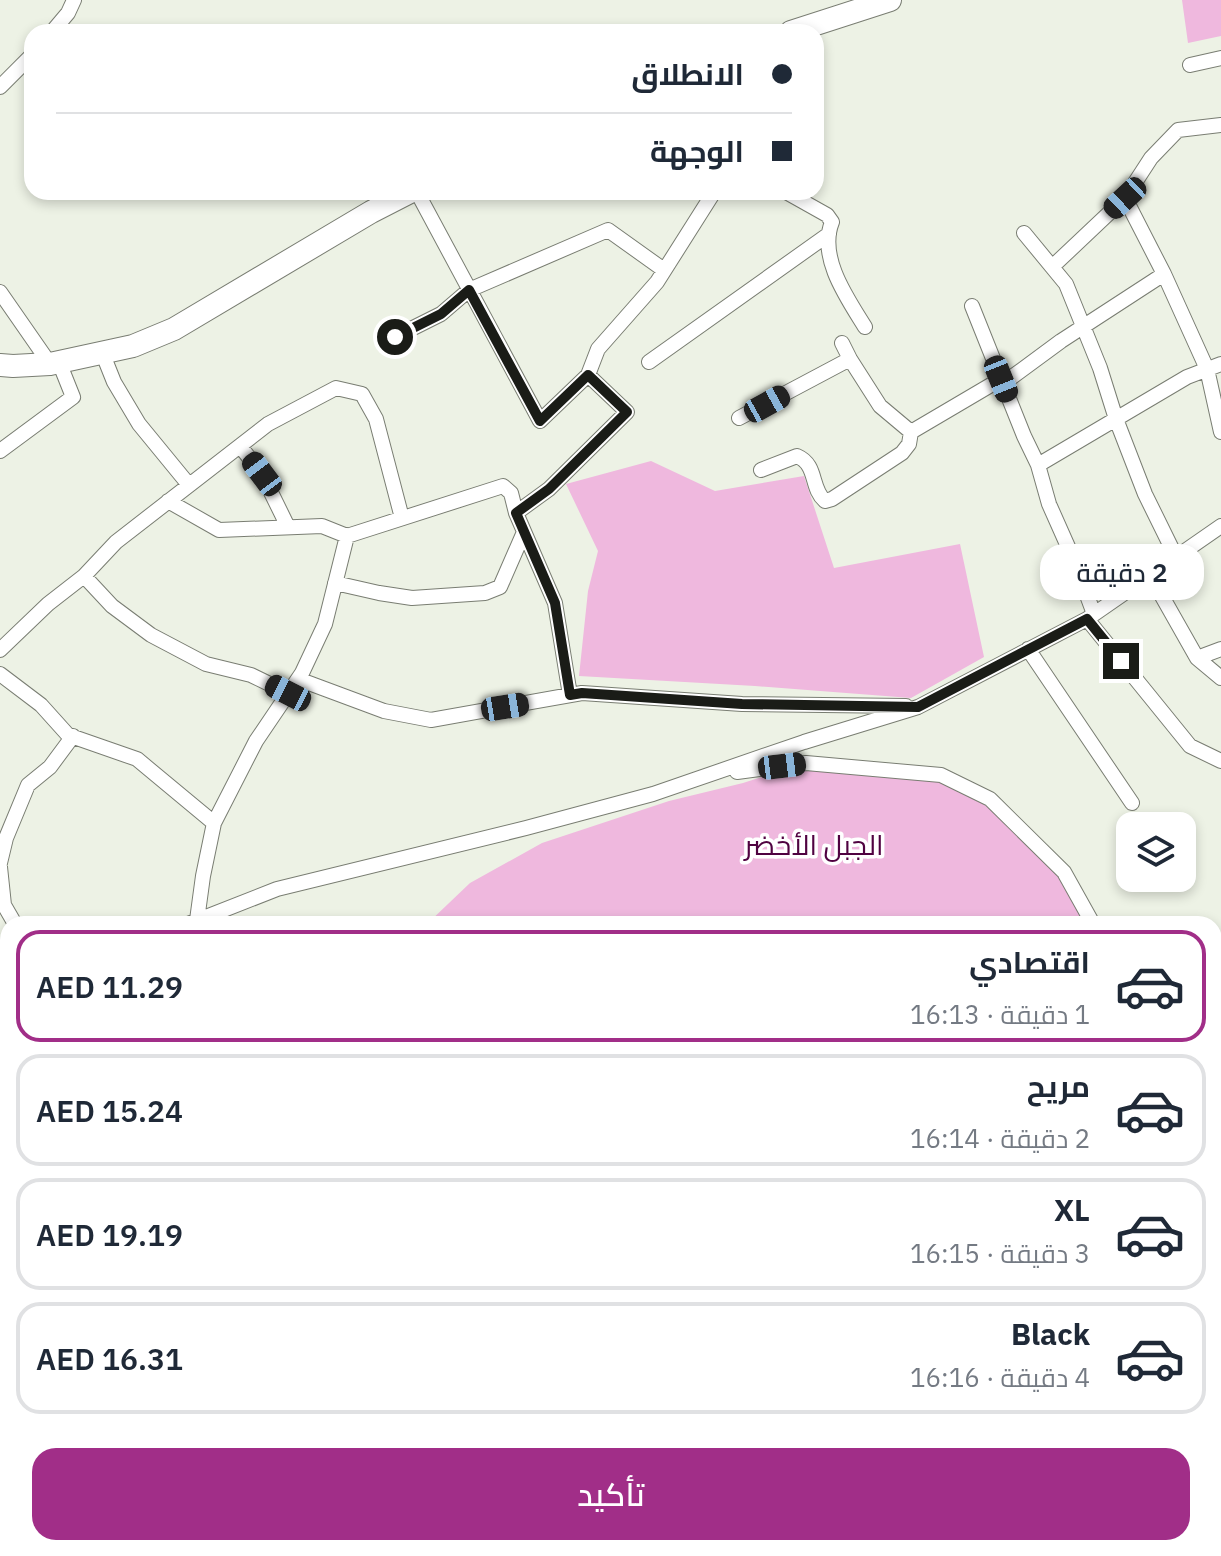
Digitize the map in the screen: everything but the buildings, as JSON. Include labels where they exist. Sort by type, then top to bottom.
[{"type":"street","points":[[59,24],[74,0]]},
{"type":"street","points":[[814,24],[881,1]]},
{"type":"street","points":[[1190,65],[1221,58]]},
{"type":"street","points":[[0,87],[24,63]]},
{"type":"street","points":[[1052,267],[1125,198],[1151,158],[1178,130],[1221,125]]},
{"type":"street","points":[[1125,198],[1214,366],[1221,432]]},
{"type":"street","points":[[0,365],[54,363],[133,346],[174,329],[394,200]]},
{"type":"street","points":[[421,200],[540,421],[588,375],[598,349],[657,282],[709,200]]},
{"type":"street","points":[[800,200],[827,215],[832,222],[830,257],[844,292],[865,327]]},
{"type":"street","points":[[395,337],[441,314],[469,290],[608,230],[664,270]]},
{"type":"street","points":[[1024,233],[1066,284],[1145,494],[1176,557]]},
{"type":"street","points":[[649,362],[829,234]]},
{"type":"street","points":[[911,432],[1001,379],[1012,377],[1164,274]]},
{"type":"street","points":[[0,292],[54,363],[73,397],[0,451]]},
{"type":"street","points":[[972,306],[1038,465],[1049,504],[1073,558],[1091,616],[1190,746],[1221,761]]},
{"type":"street","points":[[842,343],[880,406],[911,432]]},
{"type":"street","points":[[102,352],[114,382],[139,424],[189,485]]},
{"type":"street","points":[[739,418],[850,359]]},
{"type":"street","points":[[1038,465],[1187,377],[1214,366]]},
{"type":"street","points":[[516,513],[549,489],[627,412],[588,375]]},
{"type":"street","points":[[0,650],[48,604],[84,576],[116,542],[168,501],[268,424],[336,388],[362,394],[376,419],[402,518]]},
{"type":"street","points":[[761,470],[797,456],[806,460],[820,496],[825,501],[902,453],[909,444],[911,432]]},
{"type":"street","points":[[240,446],[262,474],[288,527]]},
{"type":"street","points":[[168,501],[219,530],[322,526],[347,536],[503,486],[511,493],[516,513],[555,603],[570,695]]},
{"type":"street","points":[[225,916],[277,889],[653,794],[918,707],[1091,616],[1221,526]]},
{"type":"street","points":[[335,583],[412,598],[485,593],[500,587],[524,532]]},
{"type":"street","points":[[193,916],[214,823],[256,741],[298,679],[325,624],[347,536]]},
{"type":"street","points":[[1150,575],[1197,658],[1221,678]]},
{"type":"street","points":[[84,576],[112,606],[151,635],[206,664],[251,675],[288,693]]},
{"type":"street","points":[[1028,649],[1132,803]]},
{"type":"street","points":[[1197,658],[1221,649]]},
{"type":"street","points":[[0,674],[41,705],[68,735],[137,759],[214,823]]},
{"type":"street","points":[[298,679],[384,711],[431,720],[582,693],[742,704],[918,707]]},
{"type":"street","points":[[10,916],[4,905],[0,865],[6,838],[28,785],[50,767],[73,736]]},
{"type":"street","points":[[708,775],[806,763],[941,775],[990,799],[1064,872],[1089,916]]},
{"type":"green space","points":[[1182,0],[1221,0],[1221,36],[1188,43]]},
{"type":"green space","points":[[651,461],[715,491],[804,476],[834,568],[960,544],[984,657],[911,698],[579,676],[588,591],[598,551],[566,484]]},
{"type":"green space","name":"الجبل الأخضر","points":[[806,763],[941,775],[990,799],[1064,872],[1089,916],[435,916],[470,883],[542,843],[669,801],[743,783]]},
{"type":"route","points":[[395,337],[441,314],[469,290],[540,421],[588,375],[627,412],[549,489],[516,513],[555,603],[570,695],[582,693],[742,704],[918,707],[1087,619],[1121,661]]}]
